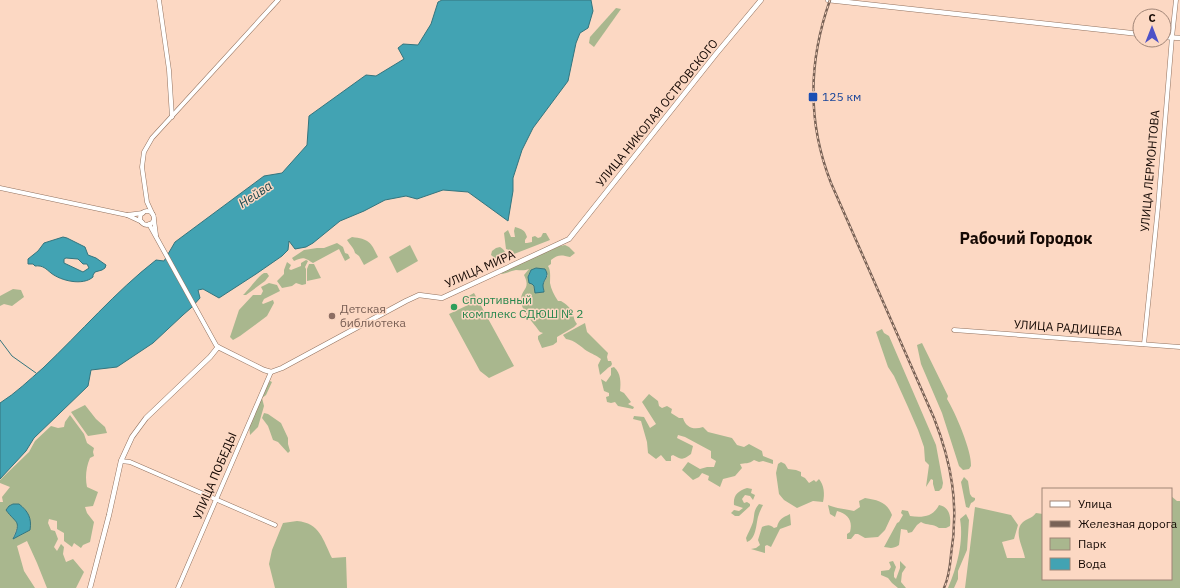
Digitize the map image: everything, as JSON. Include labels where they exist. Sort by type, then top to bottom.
[{"type":"main road","name":"УЛИЦА НИКОЛАЯ ОСТРОВСКОГО","points":[[569,239],[716,54],[761,0]]},
{"type":"main road","points":[[828,0],[1132,33]]},
{"type":"main road","points":[[1172,37],[1180,38]]},
{"type":"main road","name":"УЛИЦА МИРА","points":[[271,372],[282,368],[419,295],[442,298],[569,239]]},
{"type":"main road","points":[[90,588],[121,461],[132,437],[146,418],[210,357],[218,347],[271,372]]},
{"type":"street","points":[[159,0],[169,70],[172,117]]},
{"type":"street","points":[[157,238],[153,217],[147,202],[142,167],[144,152],[152,138],[278,0]]},
{"type":"street","name":"УЛИЦА ЛЕРМОНТОВА","points":[[1172,37],[1176,0]]},
{"type":"street","name":"УЛИЦА ЛЕРМОНТОВА","points":[[1144,344],[1158,207],[1171,48]]},
{"type":"street","points":[[0,188],[127,215],[145,224],[149,224],[218,347]]},
{"type":"street","points":[[142,222],[141,217],[147,202]]},
{"type":"street","points":[[127,215],[149,212],[153,217],[152,223],[149,224]]},
{"type":"street","name":"УЛИЦА РАДИЩЕВА","points":[[954,330],[1180,347]]},
{"type":"street","name":"УЛИЦА ПОБЕДЫ","points":[[178,588],[271,372]]},
{"type":"street","points":[[121,461],[130,462],[275,525]]},
{"type":"green space","points":[[616,8],[621,9],[594,47],[589,43],[590,37]]},
{"type":"green space","points":[[515,227],[524,231],[527,237],[525,243],[532,242],[532,237],[541,237],[543,233],[546,233],[550,240],[514,254],[513,251],[506,249],[504,233],[508,230],[511,237],[515,237]]},
{"type":"green space","points":[[352,237],[369,242],[378,257],[364,265],[347,240]]},
{"type":"green space","points":[[337,243],[343,247],[345,253],[348,254],[350,258],[345,261],[339,249],[313,263],[304,258],[294,261],[292,258],[304,250],[324,248]]},
{"type":"green space","points":[[410,245],[418,261],[397,273],[389,257]]},
{"type":"green space","points":[[565,245],[575,253],[570,257],[560,256],[551,260],[551,264],[548,266],[550,272],[550,285],[558,301],[563,302],[571,310],[577,324],[557,337],[557,342],[553,345],[542,348],[538,336],[543,333],[540,332],[528,316],[521,303],[522,295],[527,283],[524,275],[529,269],[516,270],[502,274],[500,272]],"holes":[[[536,268],[548,275],[543,284],[544,292],[534,289],[534,286],[528,276],[531,270]]]},
{"type":"green space","points":[[500,247],[505,252],[506,258],[500,260],[491,255],[492,251]]},
{"type":"green space","points":[[306,260],[308,261],[305,267],[306,284],[302,285],[296,283],[292,286],[282,288],[277,281],[284,274],[287,262],[291,265],[289,269],[291,270],[301,266],[301,263]]},
{"type":"green space","points":[[309,264],[314,264],[321,278],[307,281],[307,269]]},
{"type":"green space","points":[[264,273],[267,273],[269,276],[265,281],[246,295],[243,295],[259,277]]},
{"type":"green space","points":[[269,283],[277,285],[280,291],[264,299],[263,304],[273,300],[274,303],[267,316],[233,340],[230,337],[239,310],[253,295],[261,295],[263,291],[261,287]]},
{"type":"green space","points":[[13,289],[21,290],[24,297],[12,306],[4,304],[0,306],[0,296]]},
{"type":"green space","points":[[474,293],[514,366],[489,378],[480,371],[449,314],[468,305],[465,298]]},
{"type":"green space","points":[[585,323],[587,332],[608,353],[608,361],[611,361],[612,364],[600,375],[598,365],[601,359],[575,342],[566,339],[563,335]]},
{"type":"green space","points":[[882,329],[884,333],[889,336],[936,445],[943,483],[942,488],[939,491],[935,491],[933,480],[931,479],[926,487],[929,465],[925,461],[924,447],[908,407],[894,376],[888,367],[876,332]]},
{"type":"green space","points":[[922,343],[948,396],[947,399],[962,432],[971,459],[971,466],[969,469],[963,470],[959,466],[942,413],[921,364],[917,345]]},
{"type":"green space","points":[[614,367],[619,375],[620,391],[624,393],[631,402],[628,404],[634,407],[633,409],[618,406],[615,402],[607,402],[606,397],[609,396],[609,393],[604,391],[601,379],[606,382],[611,375],[611,368]]},
{"type":"green space","points":[[270,381],[272,382],[266,395],[262,398],[264,406],[258,427],[250,435],[249,424]]},
{"type":"green space","points":[[649,394],[658,401],[659,406],[662,408],[667,406],[672,409],[671,413],[679,418],[683,418],[688,426],[694,428],[703,427],[708,432],[732,438],[737,445],[744,447],[749,444],[762,451],[763,456],[773,460],[773,464],[754,460],[749,463],[740,464],[742,468],[735,476],[723,479],[720,487],[708,480],[709,476],[702,473],[699,477],[693,480],[682,470],[688,462],[700,469],[714,467],[716,461],[711,458],[711,451],[685,437],[678,435],[677,438],[693,446],[691,454],[682,459],[673,455],[671,456],[671,461],[666,461],[661,455],[656,459],[648,453],[647,442],[641,421],[633,419],[634,416],[644,417],[650,428],[656,424],[642,402]]},
{"type":"green space","points":[[85,405],[96,419],[105,427],[107,433],[88,436],[71,412]]},
{"type":"green space","points":[[264,413],[281,423],[288,438],[290,451],[288,453],[278,442],[273,440],[268,426],[262,418]]},
{"type":"green space","points":[[70,415],[84,434],[87,443],[94,448],[94,456],[90,458],[86,476],[87,487],[98,492],[93,506],[85,507],[87,513],[94,522],[90,542],[83,545],[81,548],[74,543],[72,547],[64,541],[64,533],[57,529],[57,521],[49,519],[48,523],[51,530],[55,531],[58,539],[54,547],[57,551],[61,544],[64,547],[63,554],[66,562],[73,559],[84,572],[76,588],[47,588],[27,541],[17,546],[24,571],[35,588],[0,588],[0,502],[3,502],[2,497],[10,487],[0,483],[0,480],[29,452],[35,441],[51,426],[58,428],[64,427],[65,422]],"holes":[[[13,504],[19,504],[27,513],[29,530],[13,538],[18,525],[17,521],[6,510]]]},
{"type":"green space","points":[[781,462],[785,464],[788,469],[801,472],[801,476],[809,483],[814,480],[816,482],[819,479],[824,490],[823,502],[813,501],[797,508],[784,500],[779,494],[776,473],[778,464]]},
{"type":"green space","points":[[964,477],[968,481],[970,494],[975,498],[969,508],[966,507],[961,482]]},
{"type":"green space","points":[[747,488],[752,489],[751,493],[755,495],[753,500],[750,496],[745,495],[742,499],[744,503],[747,502],[750,506],[739,516],[735,516],[731,513],[734,510],[739,511],[743,508],[734,505],[735,496]]},
{"type":"green space","points":[[1172,497],[1177,501],[1180,501],[1180,588],[965,588],[975,507],[1011,515],[1018,525],[1014,539],[1002,542],[1007,558],[1025,558],[1019,530],[1023,522],[1036,513],[1042,514],[1042,580],[1172,580]]},
{"type":"green space","points":[[865,498],[882,502],[888,507],[892,515],[885,530],[878,537],[865,538],[855,534],[851,539],[847,539],[847,534],[850,532],[851,528],[849,518],[837,511],[835,517],[830,514],[828,505],[854,511],[860,507],[859,501]]},
{"type":"green space","points":[[759,504],[763,505],[758,516],[755,531],[752,538],[747,542],[746,538],[753,522],[755,511]]},
{"type":"green space","points":[[939,505],[948,510],[950,516],[950,526],[946,528],[939,528],[921,522],[912,532],[908,533],[907,530],[901,529],[899,545],[893,548],[884,547],[903,515],[901,513],[902,510],[908,511],[910,516],[923,517],[934,512]]},
{"type":"green space","points":[[790,514],[791,525],[780,529],[771,547],[767,545],[765,546],[765,553],[751,549],[760,545],[758,540],[762,527],[768,525],[774,528],[777,527],[781,519]]},
{"type":"green space","points":[[966,514],[969,520],[967,550],[958,571],[958,579],[954,588],[948,588],[959,554],[961,536],[960,519]]},
{"type":"green space","points":[[297,521],[305,522],[316,529],[323,539],[332,558],[346,557],[347,588],[275,588],[269,564],[272,550],[283,523]]},
{"type":"green space","points":[[893,561],[896,567],[894,577],[896,579],[900,568],[900,561],[906,567],[902,573],[901,582],[906,588],[898,588],[888,578],[881,575],[881,571],[889,570],[891,567],[889,562]]},
{"type":"water","name":"Нейва","points":[[442,0],[591,0],[593,11],[588,28],[580,33],[576,43],[568,81],[533,128],[522,150],[513,178],[513,191],[508,221],[468,192],[443,190],[417,199],[406,196],[385,200],[340,221],[306,247],[295,249],[289,241],[288,250],[282,256],[219,298],[203,289],[198,290],[200,298],[191,308],[153,343],[117,367],[91,370],[88,386],[34,438],[26,451],[0,479],[0,403],[17,391],[43,368],[126,285],[141,272],[156,260],[164,261],[175,242],[264,176],[282,173],[307,145],[309,116],[366,75],[376,76],[404,59],[398,48],[403,44],[418,45],[431,24],[438,2]]},
{"type":"water","points":[[63,237],[67,238],[85,247],[88,255],[96,258],[106,265],[105,268],[95,272],[93,277],[89,280],[78,282],[60,278],[42,267],[28,264],[28,259],[38,251],[44,243]],"holes":[[[66,258],[78,259],[83,264],[87,264],[89,268],[83,272],[64,263],[64,259]]]},
{"type":"water","points":[[536,268],[545,269],[547,274],[543,285],[544,292],[535,293],[534,286],[529,283],[528,277],[531,270]]},
{"type":"water","points":[[13,504],[19,504],[29,515],[30,530],[13,539],[17,528],[17,523],[6,510]]},
{"type":"waterway","points":[[0,340],[12,356],[36,373]]},
{"type":"railway","points":[[830,0],[823,23],[814,69],[814,115],[818,137],[823,160],[831,183],[934,418],[945,452],[952,485],[954,519],[950,568],[944,588]]},
{"type":"place","name":"125 км","points":[[813,97]]},
{"type":"place","name":"Спортивный комплекс СДЮШ № 2","points":[[454,307]]},
{"type":"place","name":"Детская библиотека","points":[[332,316]]},
{"type":"district","name":"Рабочий Городок","points":[[1026,238]]}]
